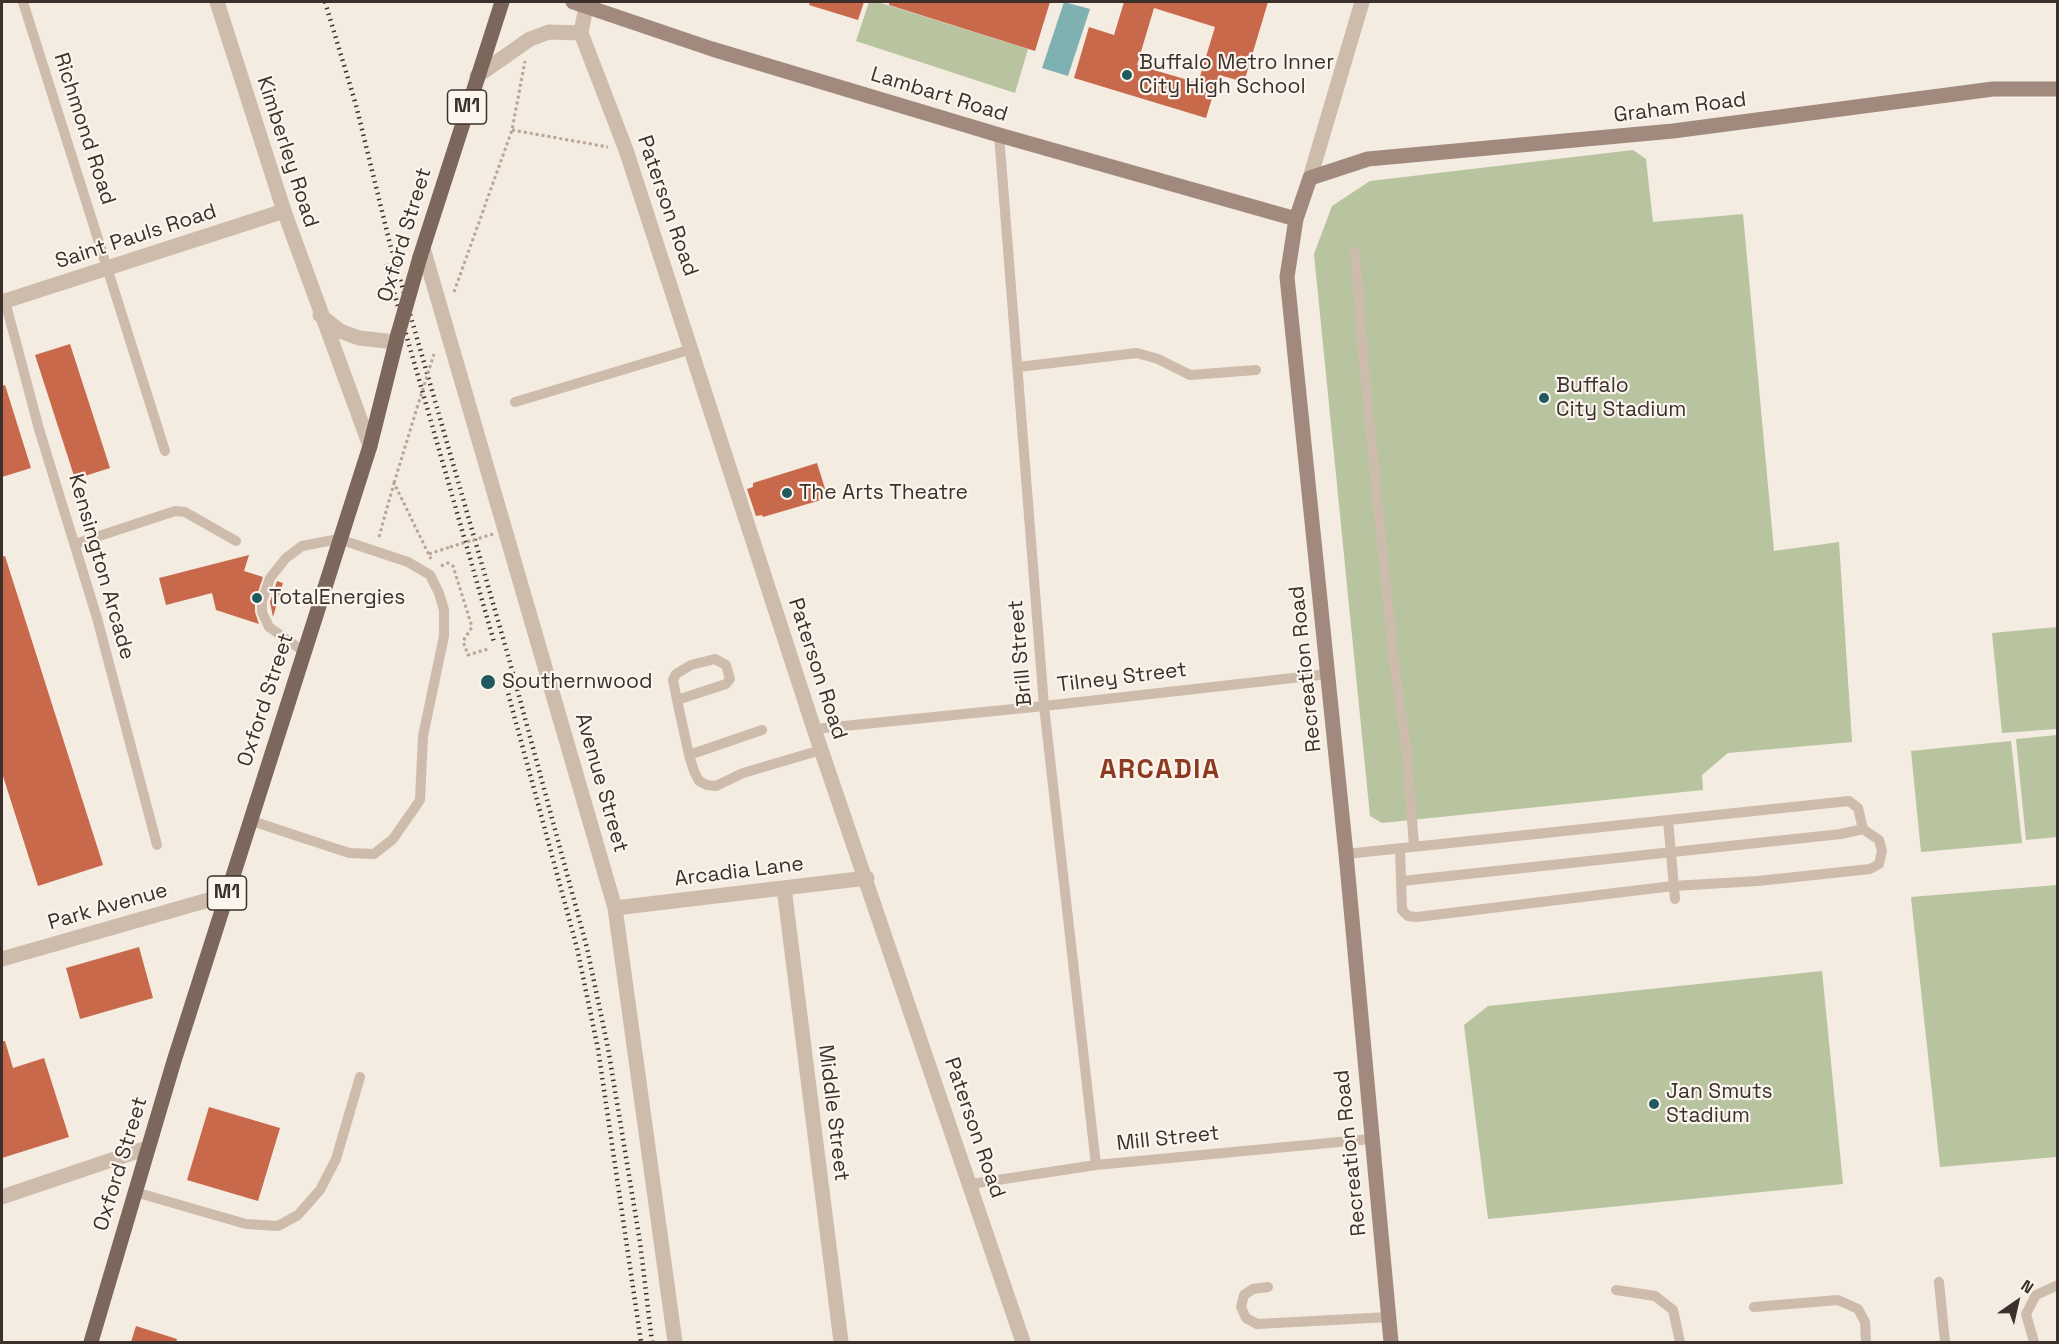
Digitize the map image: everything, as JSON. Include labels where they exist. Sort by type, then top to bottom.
[{"type":"main road","name":"Oxford Street","points":[[91,1342],[147,1148],[249,820],[370,446],[397,338],[422,253],[502,2]]},
{"type":"street","name":"Kimberley Road","points":[[217,2],[284,211],[320,315],[370,446]]},
{"type":"street","name":"Recreation Road","points":[[1362,2],[1296,219],[1287,277],[1346,854],[1391,1342]]},
{"type":"street","points":[[477,76],[530,39],[549,32],[581,33],[580,4]]},
{"type":"street","name":"Lambart Road","points":[[580,4],[712,50],[999,135],[1296,219]]},
{"type":"street","name":"Paterson Road","points":[[581,33],[626,150],[814,729],[867,878],[1023,1342]]},
{"type":"street","name":"Graham Road","points":[[1310,178],[1368,159],[1673,131],[1993,89],[2058,89]]},
{"type":"street","name":"Saint Pauls Road","points":[[3,302],[284,211]]},
{"type":"street","name":"Avenue Street","points":[[422,253],[615,908],[675,1342]]},
{"type":"street","points":[[320,315],[340,331],[359,338],[397,338]]},
{"type":"street","name":"Arcadia Lane","points":[[615,908],[867,878]]},
{"type":"street","name":"Middle Street","points":[[784,888],[841,1342]]},
{"type":"street","name":"Park Avenue","points":[[2,959],[226,895]]},
{"type":"street","points":[[2,1197],[147,1148]]},
{"type":"lane","name":"Richmond Road","points":[[23,2],[165,451]]},
{"type":"lane","name":"Brill Street","points":[[999,135],[1044,706],[1096,1166]]},
{"type":"lane","points":[[1355,252],[1364,366],[1394,655],[1407,753],[1414,846]]},
{"type":"lane","name":"Kensington Arcade","points":[[3,302],[75,544],[157,844]]},
{"type":"lane","points":[[515,402],[692,349]]},
{"type":"lane","points":[[1017,367],[1137,353],[1158,359],[1190,375],[1256,370]]},
{"type":"lane","points":[[75,544],[175,511],[185,512],[236,541]]},
{"type":"lane","points":[[249,820],[349,854],[374,854],[393,839],[420,800],[423,736],[444,636],[444,610],[430,575],[408,562],[339,539],[302,546],[277,568],[265,588],[262,601],[264,620],[277,634],[303,651]]},
{"type":"lane","points":[[677,700],[729,682],[730,672],[726,665],[715,659],[682,669],[673,680],[677,700],[689,754],[699,781],[716,786],[743,773],[821,750]]},
{"type":"lane","name":"Tilney Street","points":[[814,729],[1328,674]]},
{"type":"lane","points":[[689,754],[762,730]]},
{"type":"lane","points":[[1346,854],[1414,846],[1850,801],[1858,808],[1863,829],[1879,840],[1882,851],[1879,864],[1870,869],[1758,881],[1672,886],[1417,917],[1408,916],[1402,910],[1400,848]]},
{"type":"lane","points":[[1668,820],[1672,886],[1675,899]]},
{"type":"lane","points":[[1402,881],[1841,834],[1863,829]]},
{"type":"lane","points":[[135,1192],[246,1224],[278,1226],[298,1215],[320,1190],[336,1159],[360,1077]]},
{"type":"lane","name":"Mill Street","points":[[971,1184],[1096,1166],[1371,1139]]},
{"type":"lane","points":[[1939,1282],[1945,1342]]},
{"type":"lane","points":[[2034,1342],[2026,1314],[2036,1295],[2058,1285]]},
{"type":"lane","points":[[1268,1287],[1253,1289],[1244,1295],[1241,1307],[1246,1318],[1257,1324],[1389,1317]]},
{"type":"lane","points":[[1616,1290],[1655,1296],[1672,1310],[1680,1342]]},
{"type":"lane","points":[[1754,1307],[1838,1300],[1858,1309],[1865,1322],[1866,1342]]},
{"type":"path","points":[[375,551],[443,323],[512,130],[530,39]]},
{"type":"path","points":[[512,130],[626,150]]},
{"type":"path","points":[[394,483],[433,564],[453,566],[472,627],[464,641],[468,655],[488,650]]},
{"type":"path","points":[[429,555],[494,534]]},
{"type":"green space","points":[[869,2],[878,2],[1028,49],[1015,93],[856,41]]},
{"type":"green space","name":"Buffalo City Stadium","points":[[1633,150],[1646,159],[1653,222],[1743,214],[1774,551],[1839,542],[1852,742],[1728,753],[1702,775],[1703,790],[1382,823],[1370,816],[1314,254],[1332,206],[1370,181]]},
{"type":"green space","points":[[2057,627],[2057,729],[2002,733],[1992,633]]},
{"type":"green space","points":[[2057,735],[2057,837],[2026,840],[2016,739]]},
{"type":"green space","points":[[2011,741],[2022,843],[1921,852],[1911,751]]},
{"type":"green space","points":[[2057,885],[2057,1157],[1940,1167],[1911,897]]},
{"type":"green space","name":"Jan Smuts Stadium","points":[[1822,971],[1843,1184],[1488,1219],[1464,1025],[1488,1006]]},
{"type":"water","points":[[1064,2],[1090,9],[1068,76],[1042,68]]},
{"type":"building","points":[[810,2],[864,2],[858,20],[809,5]]},
{"type":"building","points":[[889,2],[1050,2],[1035,51],[889,5]]},
{"type":"building","points":[[1124,2],[1268,2],[1244,82],[1219,75],[1206,118],[1074,78],[1089,27],[1114,35]],"holes":[[[1154,8],[1215,27],[1198,83],[1137,65]]]},
{"type":"building","points":[[70,344],[110,468],[75,479],[35,355]]},
{"type":"building","points":[[5,385],[31,468],[2,477],[2,386]]},
{"type":"building","name":"The Arts Theatre","points":[[817,463],[828,498],[763,517],[762,515],[756,516],[747,489],[753,487],[753,483]]},
{"type":"building","points":[[249,555],[244,571],[263,577],[255,601],[255,612],[259,624],[216,610],[212,593],[166,605],[159,578]]},
{"type":"building","points":[[5,556],[103,865],[38,886],[2,773],[2,557]]},
{"type":"building","points":[[277,581],[283,583],[273,617],[270,602]]},
{"type":"building","points":[[139,947],[153,998],[80,1019],[66,968]]},
{"type":"building","points":[[2,1041],[5,1041],[13,1068],[44,1058],[69,1137],[2,1158]]},
{"type":"building","points":[[209,1107],[280,1128],[258,1201],[187,1180]]},
{"type":"building","points":[[136,1326],[177,1339],[176,1342],[131,1342]]},
{"type":"railway","points":[[325,2],[356,105],[390,244],[509,659],[587,948],[608,1048],[640,1242],[652,1342]]},
{"type":"railway","points":[[386,264],[494,642]]},
{"type":"railway","points":[[505,682],[577,948],[598,1049],[641,1342]]},
{"type":"place","name":"Buffalo Metro Inner City High School","points":[[1127,75]]},
{"type":"place","name":"Buffalo City Stadium","points":[[1544,398]]},
{"type":"place","name":"The Arts Theatre","points":[[787,493]]},
{"type":"place","name":"TotalEnergies","points":[[257,598]]},
{"type":"place","name":"Southernwood","points":[[488,682]]},
{"type":"place","name":"Jan Smuts Stadium","points":[[1654,1104]]},
{"type":"district","name":"ARCADIA","points":[[1160,771]]}]
